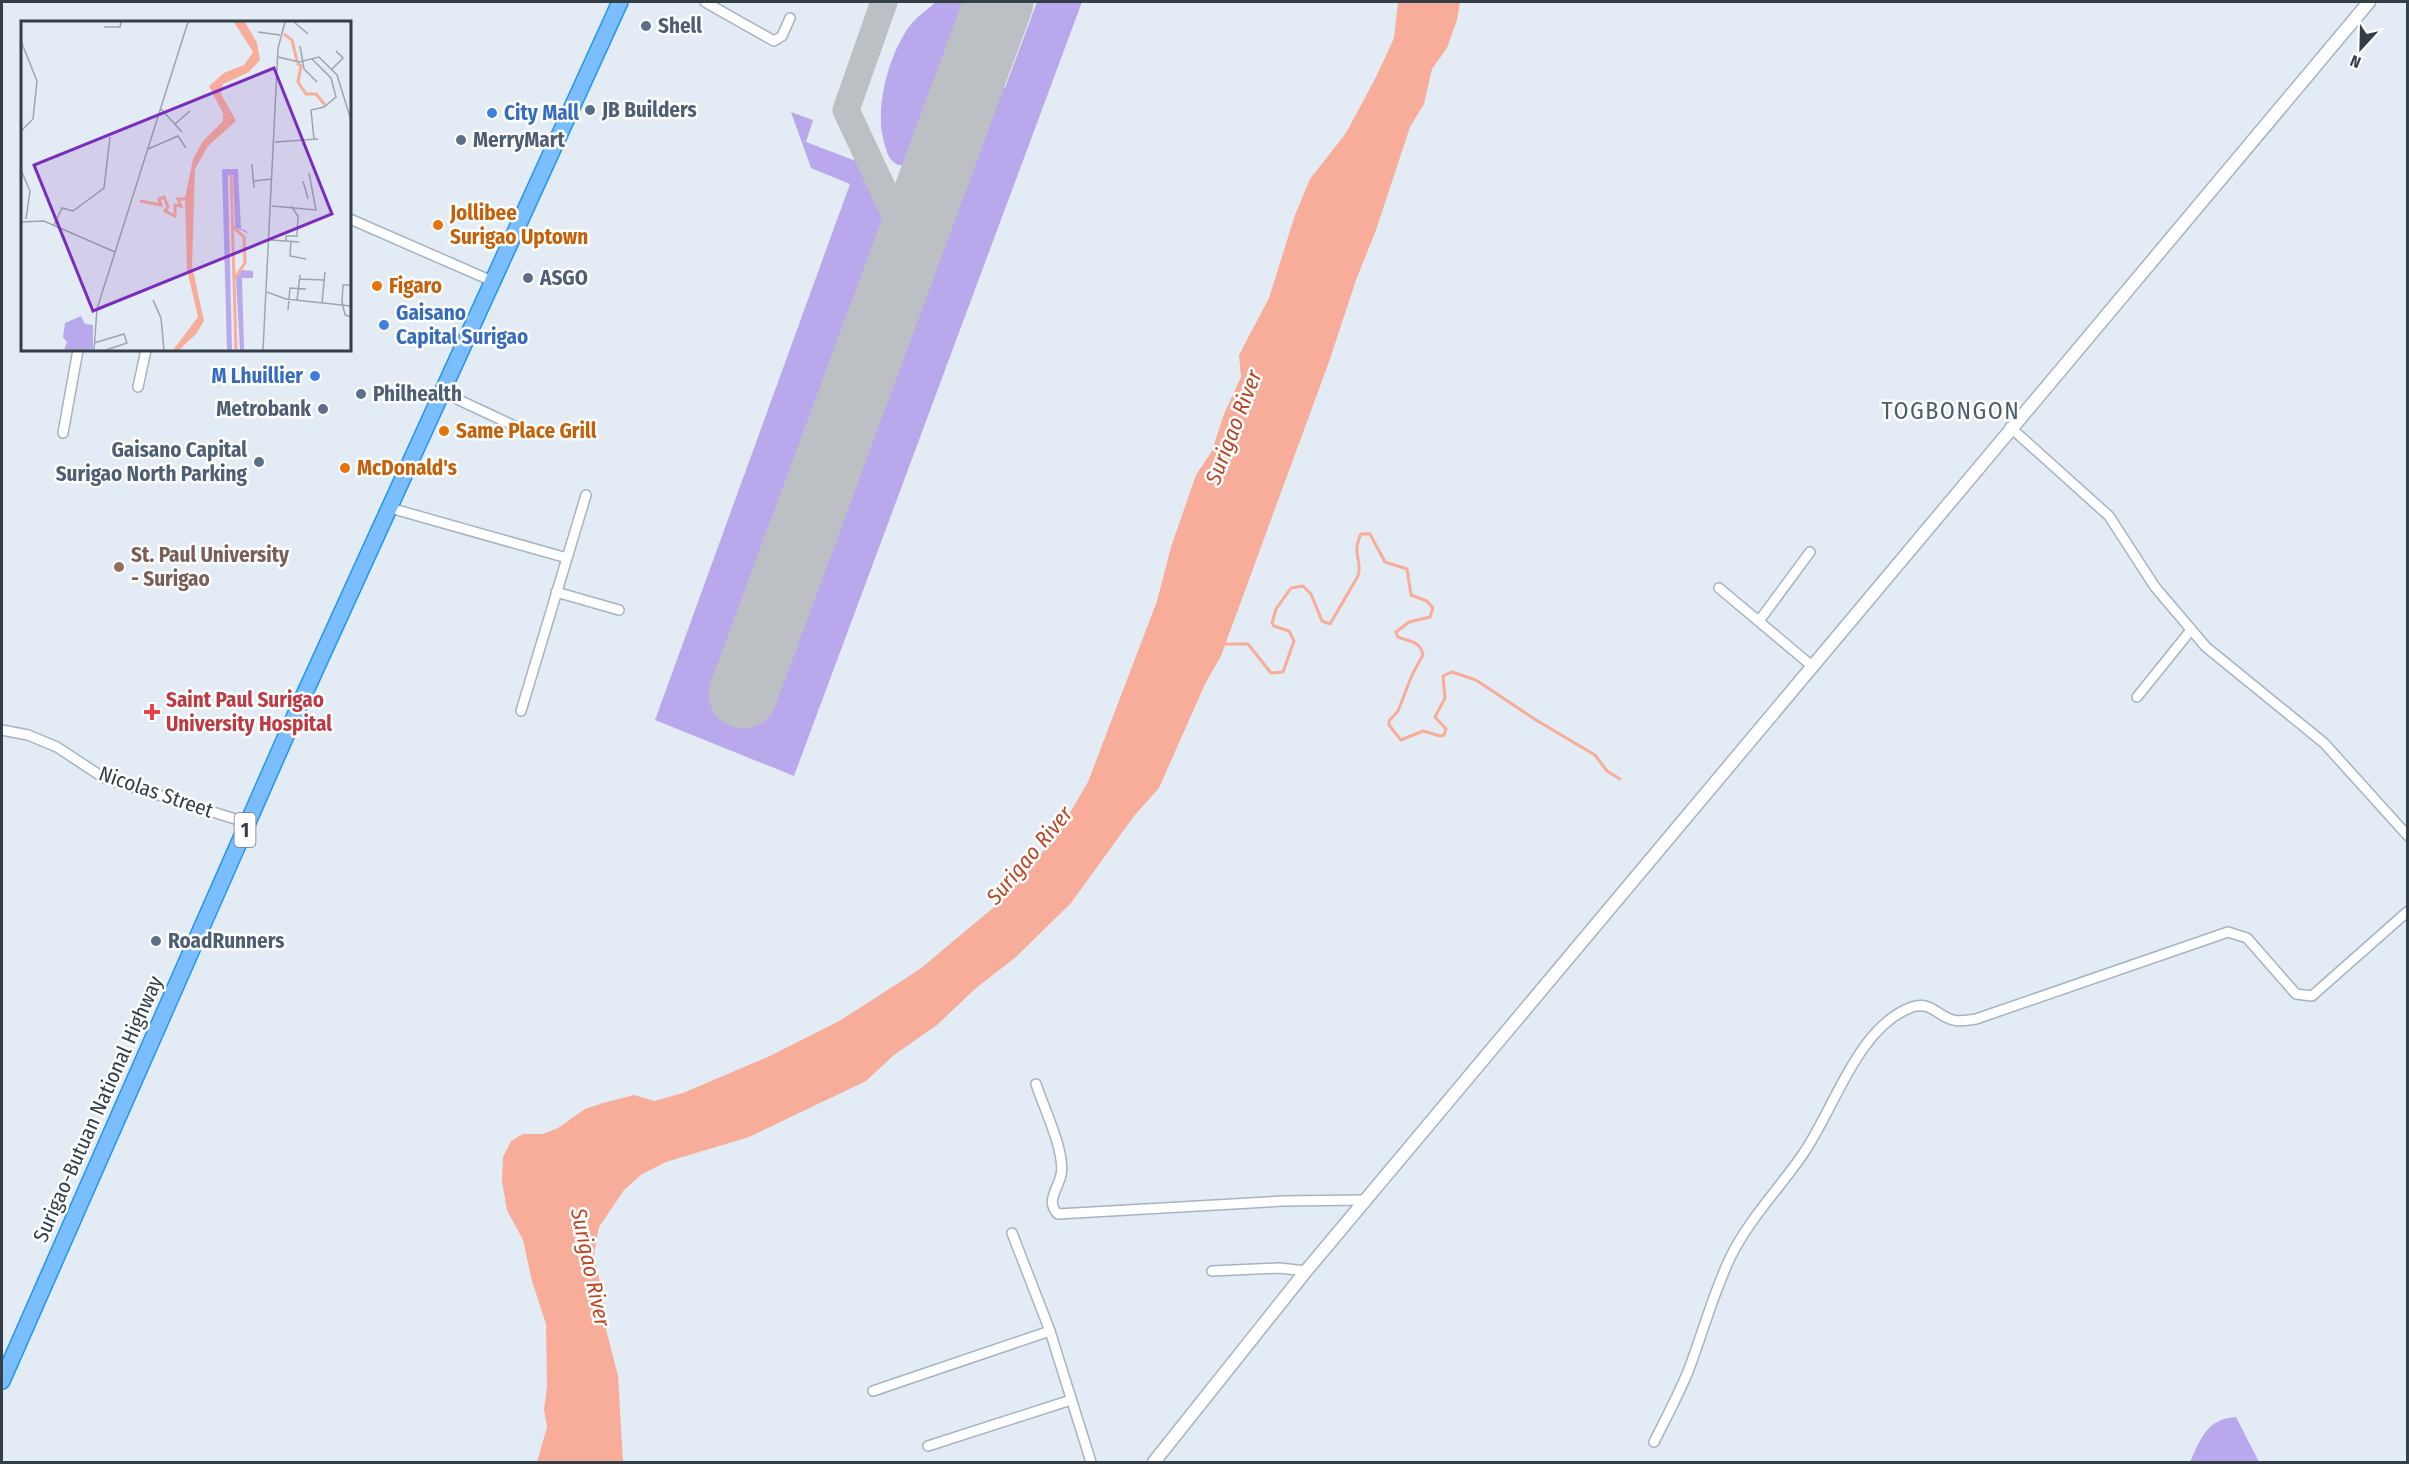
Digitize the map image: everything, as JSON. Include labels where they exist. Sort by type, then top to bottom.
[{"type":"highway","name":"Surigao-Butuan National Highway","points":[[2,1381],[248,823],[620,2]]},
{"type":"street","points":[[705,2],[774,41],[782,36],[790,18]]},
{"type":"street","points":[[1154,1462],[1365,1200],[2368,2]]},
{"type":"street","points":[[351,219],[492,282]]},
{"type":"street","points":[[63,433],[78,351]]},
{"type":"street","points":[[138,387],[146,351]]},
{"type":"street","points":[[442,392],[523,430]]},
{"type":"street","points":[[2010,428],[2109,516],[2124,535],[2139,565],[2206,646],[2324,743],[2408,836]]},
{"type":"street","points":[[521,711],[586,495]]},
{"type":"street","points":[[390,508],[567,558]]},
{"type":"street","points":[[1759,621],[1810,552]]},
{"type":"street","points":[[1719,588],[1812,666]]},
{"type":"street","points":[[556,592],[619,610]]},
{"type":"street","points":[[2137,697],[2191,630]]},
{"type":"street","name":"Nicolas Street","points":[[2,730],[44,741],[104,778],[248,823]]},
{"type":"street","points":[[1654,1442],[1682,1385],[1711,1302],[1732,1255],[1757,1213],[1804,1152],[1867,1046],[1889,1020],[1918,1006],[1932,1007],[1955,1021],[1976,1019],[2228,932],[2247,938],[2265,955],[2296,994],[2312,996],[2408,911]]},
{"type":"street","points":[[1036,1083],[1062,1166],[1051,1200],[1053,1209],[1058,1214],[1283,1201],[1365,1200]]},
{"type":"street","points":[[1012,1233],[1050,1331],[1091,1462]]},
{"type":"street","points":[[1212,1271],[1279,1268],[1306,1271]]},
{"type":"street","points":[[873,1391],[1050,1331]]},
{"type":"street","points":[[928,1446],[1071,1400]]},
{"type":"shaded area","points":[[936,2],[964,2],[941,63],[948,66],[913,160],[908,165],[898,165],[891,160],[888,153],[881,124],[886,78],[904,34],[915,20]]},
{"type":"shaded area","points":[[1037,2],[1082,2],[794,776],[655,720],[850,184],[811,168],[791,112],[813,120],[806,142],[856,161],[888,230],[719,684],[770,703],[998,86],[1005,88]]},
{"type":"shaded area","points":[[2236,1417],[2259,1462],[2190,1462],[2206,1431],[2218,1422]]},
{"type":"water","name":"Surigao River","points":[[1398,2],[1460,2],[1457,20],[1447,48],[1432,69],[1424,104],[1410,127],[1330,359],[1221,656],[1205,684],[1159,788],[1134,816],[1071,903],[1016,957],[976,988],[937,1025],[894,1055],[866,1081],[749,1137],[666,1162],[642,1174],[624,1190],[599,1227],[594,1255],[606,1310],[605,1325],[618,1376],[623,1462],[537,1462],[547,1427],[544,1410],[547,1386],[546,1324],[532,1281],[523,1240],[507,1210],[502,1181],[503,1157],[511,1141],[523,1134],[543,1134],[558,1128],[585,1109],[603,1103],[634,1095],[654,1101],[683,1093],[770,1056],[841,1020],[920,969],[999,903],[1032,867],[1068,816],[1088,782],[1157,601],[1171,547],[1196,475],[1212,451],[1224,414],[1241,377],[1239,355],[1269,298],[1295,215],[1310,179],[1346,133],[1394,38]]},
{"type":"waterway","points":[[1224,644],[1248,644],[1271,673],[1283,672],[1294,641],[1289,631],[1274,626],[1272,623],[1276,609],[1291,588],[1303,586],[1311,594],[1322,621],[1330,624],[1358,576],[1357,547],[1361,534],[1370,534],[1385,562],[1407,569],[1411,595],[1427,601],[1433,608],[1430,617],[1409,622],[1396,632],[1398,637],[1417,644],[1423,655],[1412,675],[1398,711],[1389,721],[1389,725],[1401,740],[1423,731],[1444,735],[1446,729],[1435,717],[1445,698],[1443,676],[1452,672],[1476,680],[1536,720],[1595,755],[1607,771],[1620,779]]},
{"type":"taxiway","points":[[884,2],[846,110],[909,245]]},
{"type":"runway","points":[[743,694],[999,2]]},
{"type":"place","name":"Shell","points":[[646,26]]},
{"type":"place","name":"JB Builders","points":[[590,110]]},
{"type":"place","name":"City Mall","points":[[492,113]]},
{"type":"place","name":"MerryMart","points":[[461,140]]},
{"type":"place","name":"Jollibee Surigao Uptown","points":[[438,225]]},
{"type":"place","name":"ASGO","points":[[528,278]]},
{"type":"place","name":"Figaro","points":[[377,286]]},
{"type":"place","name":"Gaisano Capital Surigao","points":[[384,325]]},
{"type":"place","name":"M Lhuillier","points":[[315,376]]},
{"type":"place","name":"Philhealth","points":[[361,394]]},
{"type":"place","name":"Metrobank","points":[[323,409]]},
{"type":"place","name":"Same Place Grill","points":[[444,431]]},
{"type":"place","name":"Gaisano Capital Surigao North Parking","points":[[259,462]]},
{"type":"place","name":"McDonald's","points":[[345,468]]},
{"type":"place","name":"St. Paul University - Surigao","points":[[119,567]]},
{"type":"place","name":"Saint Paul Surigao University Hospital","points":[[152,712]]},
{"type":"place","name":"RoadRunners","points":[[156,941]]},
{"type":"district","name":"TOGBONGON","points":[[1951,411]]}]
